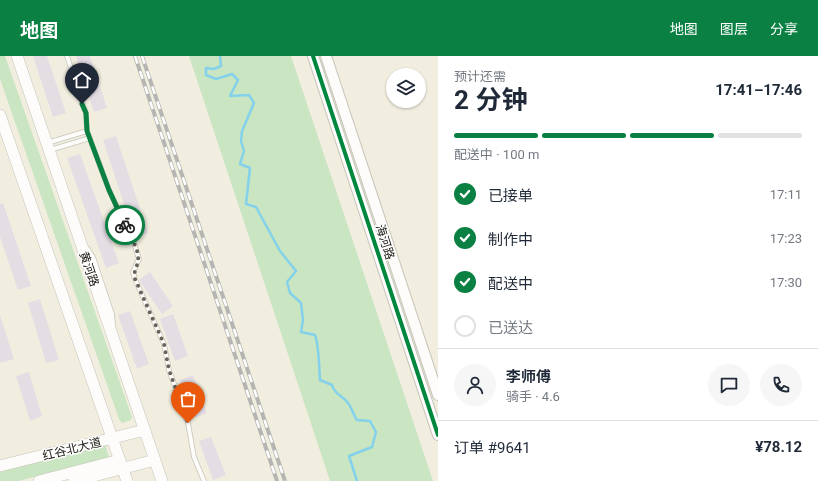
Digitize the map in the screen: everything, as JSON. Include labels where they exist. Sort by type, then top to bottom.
[{"type":"main road","name":"黄河路","points":[[17,56],[162,481]]},
{"type":"main road","points":[[0,115],[127,481]]},
{"type":"main road","name":"红谷北大道","points":[[0,466],[145,430]]},
{"type":"main road","points":[[39,481],[122,464],[155,460]]},
{"type":"main road","points":[[74,481],[122,464]]},
{"type":"street","name":"海河路","points":[[313,56],[438,435]]},
{"type":"street","name":"海河路","points":[[326,56],[438,395]]},
{"type":"lane","points":[[67,56],[86,113],[87,131],[109,190],[134,243],[139,259],[133,272],[135,279],[164,344],[169,370],[188,423],[194,457],[204,481]]},
{"type":"lane","points":[[48,147],[87,131]]},
{"type":"lane","points":[[48,147],[90,138]]},
{"type":"green space","points":[[0,56],[5,56],[132,417],[131,420],[122,423],[119,419],[0,79]]},
{"type":"green space","points":[[189,56],[291,56],[433,481],[330,481]]},
{"type":"green space","points":[[105,444],[109,457],[104,459],[18,481],[0,481],[0,469]]},
{"type":"building","points":[[33,56],[47,56],[66,113],[53,117]]},
{"type":"building","points":[[76,56],[90,56],[107,108],[94,112]]},
{"type":"building","points":[[116,136],[148,233],[135,237],[103,140]]},
{"type":"building","points":[[80,154],[119,263],[106,268],[67,158]]},
{"type":"building","points":[[3,203],[31,286],[18,290],[0,237],[0,204]]},
{"type":"building","points":[[150,272],[173,306],[162,314],[139,280]]},
{"type":"building","points":[[40,299],[59,360],[46,363],[28,303]]},
{"type":"building","points":[[130,311],[149,364],[137,369],[118,315]]},
{"type":"building","points":[[173,314],[188,356],[175,361],[160,319]]},
{"type":"building","points":[[0,315],[14,359],[1,363],[0,361]]},
{"type":"building","points":[[29,372],[42,416],[30,421],[16,376]]},
{"type":"building","points":[[193,375],[207,413],[195,418],[180,380]]},
{"type":"building","points":[[211,437],[226,475],[213,480],[199,441]]},
{"type":"waterway","points":[[220,56],[221,66],[214,69],[206,68],[206,75],[216,79],[232,74],[238,80],[230,96],[249,95],[254,103],[242,131],[241,141],[244,151],[240,164],[250,168],[246,204],[256,207],[280,251],[296,271],[287,282],[290,293],[301,303],[303,320],[301,332],[315,335],[318,350],[320,380],[332,385],[335,391],[351,407],[357,420],[370,421],[376,432],[372,447],[349,456],[357,481]]},
{"type":"railway","points":[[135,56],[277,481]]},
{"type":"railway","points":[[142,56],[285,481]]},
{"type":"cycle path","points":[[313,56],[438,435]]},
{"type":"way so far","points":[[125,225],[134,243],[139,259],[133,272],[135,279],[164,344],[174,389],[188,423]]},
{"type":"route","points":[[82,104],[86,113],[87,131],[109,190],[125,225]]}]
